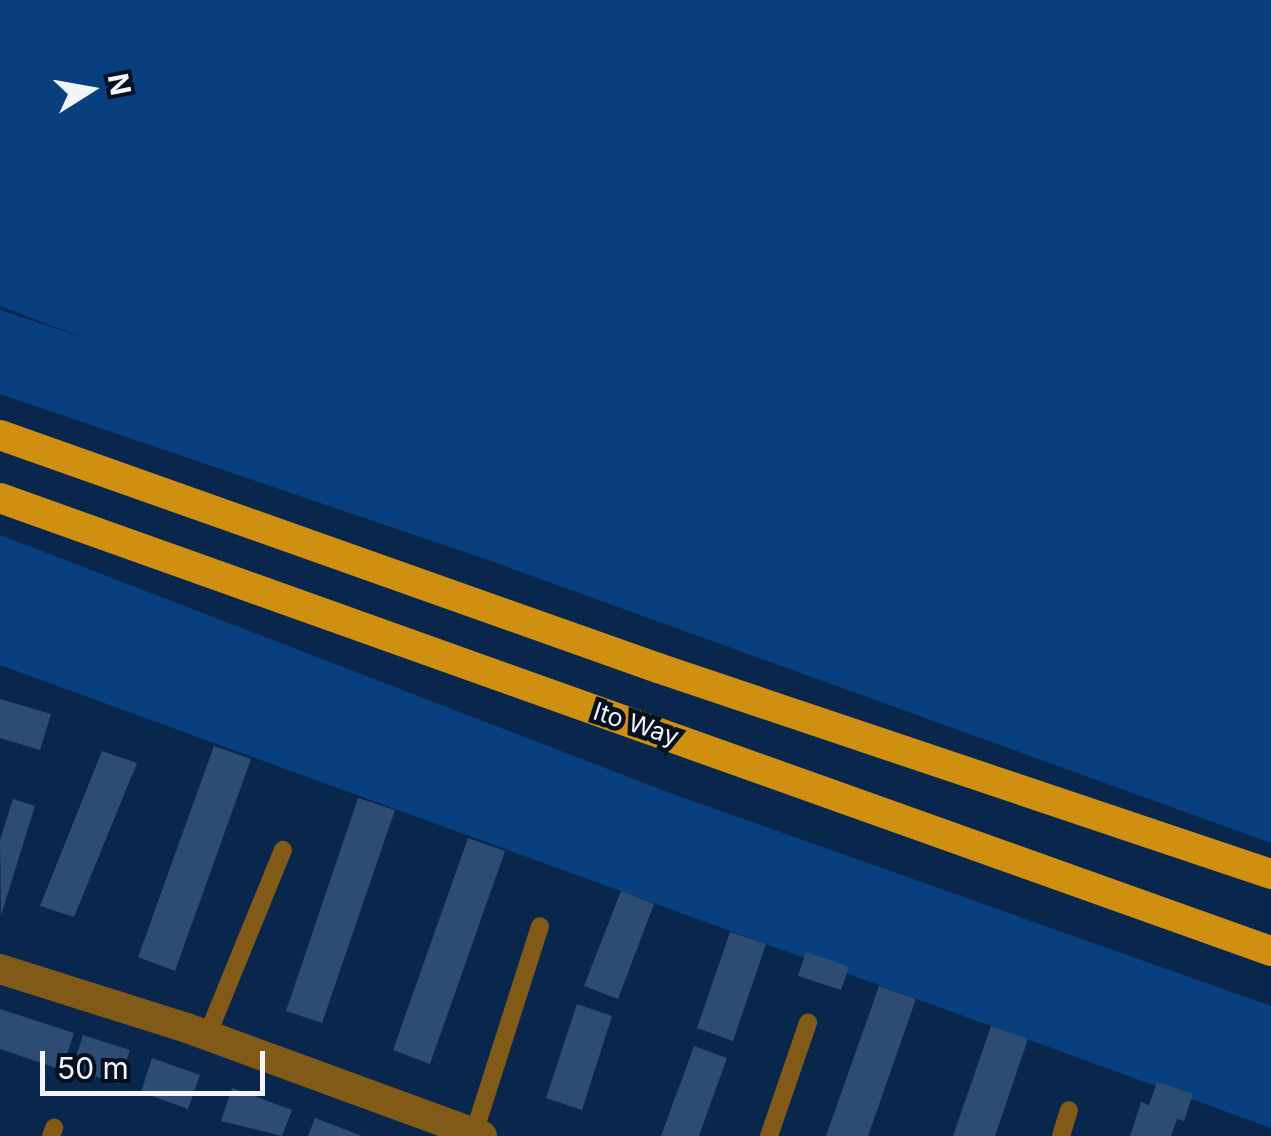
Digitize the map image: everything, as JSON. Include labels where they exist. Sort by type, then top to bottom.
[{"type":"main road","points":[[0,435],[658,668],[1271,874]]},
{"type":"main road","name":"Ito Way","points":[[0,498],[1271,951]]},
{"type":"street","points":[[0,969],[207,1036],[478,1135]]},
{"type":"lane","points":[[207,1036],[282,850]]},
{"type":"lane","points":[[478,1135],[540,926]]},
{"type":"lane","points":[[768,1136],[808,1022]]},
{"type":"lane","points":[[1061,1136],[1069,1110]]},
{"type":"shaded area","points":[[0,0],[1271,0],[1271,843],[491,561],[0,394],[0,310],[87,339],[0,306]]},
{"type":"shaded area","points":[[0,535],[670,793],[1271,1006],[1271,1128],[0,665]]},
{"type":"building","points":[[0,699],[51,714],[40,750],[0,738]]},
{"type":"building","points":[[214,746],[251,759],[175,971],[138,957]]},
{"type":"building","points":[[102,751],[137,763],[74,917],[40,906]]},
{"type":"building","points":[[358,798],[395,810],[322,1023],[286,1011]]},
{"type":"building","points":[[13,799],[35,806],[1,915],[0,840]]},
{"type":"building","points":[[468,838],[505,851],[430,1064],[393,1050]]},
{"type":"building","points":[[621,891],[654,904],[618,999],[584,986]]},
{"type":"building","points":[[730,932],[766,944],[733,1041],[697,1028]]},
{"type":"building","points":[[806,952],[849,967],[841,990],[798,976]]},
{"type":"building","points":[[879,986],[916,999],[868,1136],[826,1136]]},
{"type":"building","points":[[577,1004],[612,1016],[582,1110],[546,1098]]},
{"type":"building","points":[[0,1009],[74,1033],[62,1070],[0,1049]]},
{"type":"building","points":[[991,1026],[1028,1039],[995,1136],[953,1136]]},
{"type":"building","points":[[83,1035],[130,1050],[119,1084],[72,1069]]},
{"type":"building","points":[[694,1046],[727,1058],[699,1136],[661,1136]]},
{"type":"building","points":[[152,1058],[200,1075],[188,1109],[141,1092]]},
{"type":"building","points":[[1157,1082],[1193,1094],[1184,1121],[1177,1119],[1171,1136],[1130,1136],[1141,1102],[1149,1105]]},
{"type":"building","points":[[232,1088],[292,1110],[282,1136],[221,1121]]},
{"type":"building","points":[[315,1118],[362,1136],[308,1136]]}]
